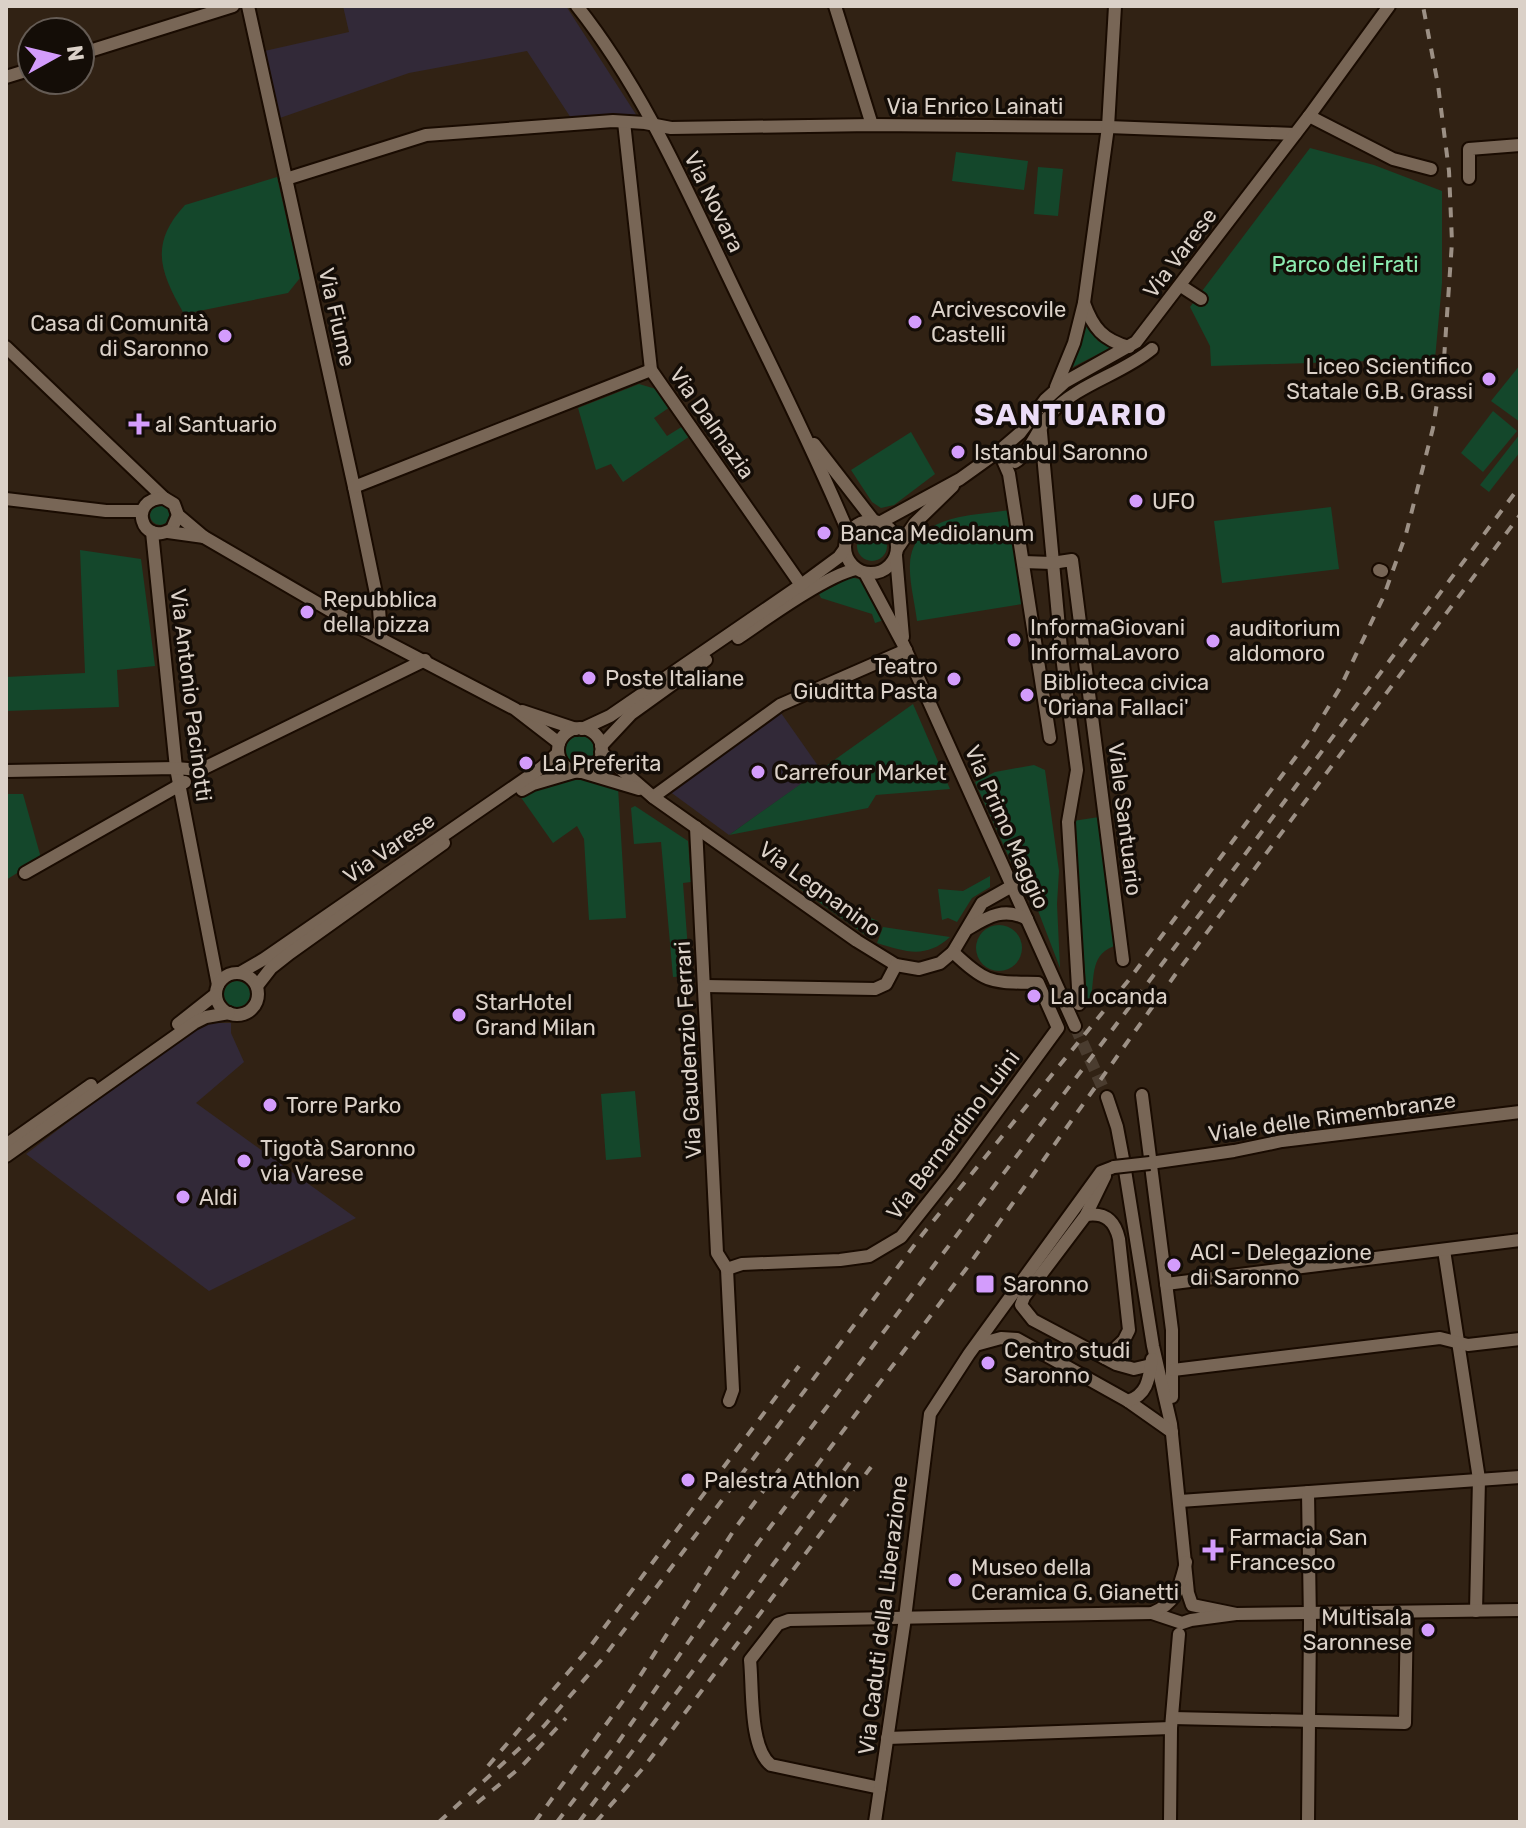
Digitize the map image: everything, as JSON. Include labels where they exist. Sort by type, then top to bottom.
[{"type":"street","points":[[96,49],[233,6]]},
{"type":"street","name":"Via Fiume","points":[[248,6],[354,487],[379,608],[381,638]]},
{"type":"street","name":"Via Novara","points":[[577,6],[655,126],[800,425],[848,532]]},
{"type":"street","points":[[835,6],[872,125]]},
{"type":"street","points":[[1055,390],[1074,343],[1084,303],[1108,127],[1115,6]]},
{"type":"street","name":"Via Varese","points":[[896,552],[915,523],[960,479],[1020,433],[1055,390],[1082,370],[1129,347],[1143,335],[1389,6]]},
{"type":"street","points":[[1309,116],[1393,159],[1431,169]]},
{"type":"street","name":"Via Enrico Lainati","points":[[286,179],[426,135],[624,122],[671,128],[872,125],[1108,127],[1295,134]]},
{"type":"street","name":"Via Dalmazia","points":[[624,122],[651,370],[801,585]]},
{"type":"street","points":[[1469,178],[1469,149],[1520,145]]},
{"type":"street","points":[[1181,286],[1201,299]]},
{"type":"street","points":[[1084,303],[1100,334],[1129,347]]},
{"type":"street","points":[[6,347],[164,498],[174,504],[178,515],[204,537],[381,638],[515,709],[558,748],[563,765],[578,772],[595,766],[601,749],[631,714],[719,650],[819,586],[861,571],[880,572],[892,563],[896,552],[895,536],[877,521],[859,523],[848,532],[839,557],[610,716],[569,731],[558,748]]},
{"type":"street","points":[[1015,462],[1021,458],[1041,423],[1061,404],[1152,349]]},
{"type":"street","points":[[354,487],[651,370]]},
{"type":"street","points":[[1023,562],[1052,563],[1041,423]]},
{"type":"street","name":"Via Novara","points":[[800,425],[877,521]]},
{"type":"street","points":[[999,451],[1009,474],[1050,738]]},
{"type":"street","points":[[136,470],[144,511],[152,532],[204,537]]},
{"type":"street","name":"Via Varese","points":[[877,521],[960,479]]},
{"type":"street","points":[[6,499],[106,511],[144,511],[164,498]]},
{"type":"street","points":[[168,532],[175,526],[178,515]]},
{"type":"street","name":"Via Antonio Pacinotti","points":[[152,532],[176,768],[217,989]]},
{"type":"street","points":[[844,550],[850,564],[861,571]]},
{"type":"street","name":"Via Primo Maggio","points":[[896,552],[904,647]]},
{"type":"street","name":"Viale Santuario","points":[[1079,1004],[1068,822],[1077,770],[1052,563],[1072,560],[1123,960]]},
{"type":"street","name":"Via Primo Maggio","points":[[861,571],[904,647],[1075,1026]]},
{"type":"street","points":[[651,795],[780,705],[904,647]]},
{"type":"street","points":[[25,873],[181,785],[200,770],[425,660]]},
{"type":"street","points":[[515,709],[595,734],[601,749]]},
{"type":"street","name":"Via Varese","points":[[236,973],[264,959],[541,768],[558,748]]},
{"type":"street","name":"Via Legnanino","points":[[601,749],[651,795],[857,941],[896,965]]},
{"type":"street","points":[[6,771],[200,770]]},
{"type":"street","name":"Via Varese","points":[[257,986],[271,968],[290,953],[504,801],[533,784],[578,772]]},
{"type":"street","name":"Via Legnanino","points":[[578,772],[608,778],[651,795]]},
{"type":"street","name":"Via Gaudenzio Ferrari","points":[[696,827],[717,1253],[727,1269],[733,1390],[729,1401]]},
{"type":"street","points":[[705,986],[875,989],[886,984],[896,965],[929,968],[940,963],[953,952],[982,903],[1012,886]]},
{"type":"street","points":[[966,930],[998,913],[1013,913],[1027,919]]},
{"type":"street","name":"Via Bernardino Luini","points":[[727,1269],[742,1264],[869,1256],[901,1237],[1058,1028],[1038,983],[997,982],[976,975],[953,952]]},
{"type":"street","points":[[6,1156],[194,1023],[206,1017],[229,1013],[238,1015],[250,1010],[257,1002],[257,986],[252,979],[236,973],[212,956]]},
{"type":"street","points":[[6,1145],[201,1008],[225,977],[236,973]]},
{"type":"street","points":[[217,989],[220,1004],[229,1013]]},
{"type":"street","points":[[1142,1095],[1173,1338],[1172,1428]]},
{"type":"street","points":[[1107,1097],[1117,1127],[1153,1346],[1172,1428],[1188,1593],[1192,1605],[1236,1614]]},
{"type":"street","name":"Viale delle Rimembranze","points":[[1114,1167],[1234,1151],[1282,1141],[1520,1112]]},
{"type":"street","points":[[1114,1167],[1105,1177],[1086,1215],[1021,1305],[1033,1320],[1105,1358],[1134,1369],[1151,1365]]},
{"type":"street","points":[[976,1346],[1101,1172],[1114,1167]]},
{"type":"street","points":[[1086,1215],[1108,1218],[1119,1239],[1129,1330],[1124,1340],[1105,1358]]},
{"type":"street","points":[[1166,1284],[1520,1240]]},
{"type":"street","points":[[1444,1250],[1479,1479],[1476,1611]]},
{"type":"street","points":[[976,1346],[1001,1338],[1017,1339],[1172,1428]]},
{"type":"street","points":[[1173,1370],[1440,1338],[1468,1345],[1520,1339]]},
{"type":"street","name":"Via Caduti della Liberazione","points":[[875,1822],[905,1618],[930,1414],[976,1346]]},
{"type":"street","points":[[1128,1401],[1142,1394],[1153,1346]]},
{"type":"street","points":[[1180,1501],[1520,1477]]},
{"type":"street","points":[[1308,1492],[1308,1822]]},
{"type":"street","points":[[1152,1613],[1167,1607],[1174,1599],[1186,1562]]},
{"type":"street","points":[[880,1788],[771,1765],[764,1759],[757,1745],[750,1660],[778,1624],[789,1620],[1152,1613],[1182,1623],[1236,1614],[1520,1610]]},
{"type":"street","points":[[887,1738],[1259,1720],[1405,1723],[1407,1613]]},
{"type":"street","points":[[1170,1822],[1171,1723],[1179,1634]]},
{"type":"shaded area","points":[[343,6],[566,6],[637,116],[571,118],[527,51],[409,73],[277,119],[260,52],[349,32]]},
{"type":"shaded area","name":"Carrefour Market","points":[[781,713],[821,770],[729,835],[669,791]]},
{"type":"shaded area","points":[[212,1023],[231,1023],[231,1033],[244,1062],[196,1103],[356,1218],[209,1291],[26,1154],[182,1036]]},
{"type":"green space","name":"Parco dei Frati","points":[[1310,148],[1374,165],[1442,191],[1442,283],[1435,359],[1211,366],[1210,346],[1190,307]]},
{"type":"green space","points":[[956,152],[1028,161],[1024,190],[952,181]]},
{"type":"green space","points":[[1038,167],[1063,169],[1058,216],[1034,214]]},
{"type":"green space","points":[[277,177],[300,278],[288,293],[184,314],[169,285],[162,259],[162,246],[173,219],[185,205]]},
{"type":"green space","points":[[1086,325],[1098,341],[1112,347],[1069,369]]},
{"type":"green space","points":[[1520,365],[1520,422],[1491,401]]},
{"type":"green space","points":[[639,384],[656,389],[670,407],[654,418],[667,436],[683,426],[690,436],[623,482],[611,464],[596,470],[578,408]]},
{"type":"green space","points":[[1493,411],[1517,431],[1483,472],[1461,453]]},
{"type":"green space","points":[[911,432],[935,474],[894,505],[881,508],[872,502],[851,470]]},
{"type":"green space","points":[[1520,434],[1520,452],[1489,492],[1480,485]]},
{"type":"green space","points":[[156,505],[164,505],[170,515],[164,525],[156,525],[150,519],[150,511]]},
{"type":"green space","points":[[1331,507],[1339,569],[1222,583],[1214,521]]},
{"type":"green space","points":[[1010,510],[1022,604],[917,621],[910,564],[914,548],[922,535],[947,520]]},
{"type":"green space","points":[[872,531],[882,536],[887,546],[882,556],[872,561],[862,556],[857,546],[862,536]]},
{"type":"green space","points":[[80,550],[141,559],[155,666],[117,670],[119,707],[6,711],[6,677],[85,673]]},
{"type":"green space","points":[[851,577],[866,581],[884,620],[875,623],[872,614],[821,598],[819,594]]},
{"type":"green space","points":[[913,704],[950,789],[876,795],[868,808],[729,835]]},
{"type":"green space","points":[[580,736],[586,737],[594,745],[594,757],[586,765],[580,766],[574,765],[566,757],[565,751],[566,745],[574,737]]},
{"type":"green space","points":[[1034,765],[1045,770],[1059,871],[1060,968],[1037,908],[1021,884],[975,782],[995,772]]},
{"type":"green space","points":[[572,780],[592,780],[618,787],[626,918],[589,920],[584,839],[577,826],[553,843],[520,796]]},
{"type":"green space","points":[[6,794],[23,794],[41,858],[6,880]]},
{"type":"green space","points":[[635,806],[688,841],[691,882],[683,883],[690,976],[673,977],[661,842],[634,844],[631,808]]},
{"type":"green space","points":[[1099,817],[1117,945],[1102,953],[1098,959],[1091,998],[1087,999],[1073,821]]},
{"type":"green space","points":[[990,876],[990,887],[972,898],[957,922],[948,918],[942,920],[938,889],[963,891]]},
{"type":"green space","points":[[799,888],[878,921],[871,939]]},
{"type":"green space","points":[[999,925],[1016,931],[1022,948],[1016,965],[999,971],[982,965],[976,948],[982,931]]},
{"type":"green space","points":[[883,927],[950,937],[924,951],[907,951],[877,943]]},
{"type":"green space","points":[[237,981],[246,985],[250,994],[246,1003],[237,1007],[228,1003],[224,994],[228,985]]},
{"type":"green space","points":[[635,1091],[641,1157],[606,1160],[601,1094]]},
{"type":"tunnel","points":[[1075,1026],[1107,1097]]},
{"type":"railway","points":[[439,1822],[544,1726],[603,1658],[922,1235],[1128,981],[1307,742],[1340,688],[1383,598],[1406,534],[1433,428],[1444,359],[1452,242],[1449,171],[1438,85],[1423,6]]},
{"type":"railway","points":[[535,1822],[631,1690],[736,1527],[1520,486]]},
{"type":"railway","points":[[557,1822],[619,1741],[758,1543],[966,1269],[1175,975],[1520,515]]},
{"type":"railway","points":[[488,1766],[589,1648],[799,1366]]},
{"type":"railway","points":[[579,1822],[854,1457]]},
{"type":"railway","points":[[596,1822],[644,1767],[871,1467]]},
{"type":"railway","points":[[477,1803],[522,1766],[566,1718]]},
{"type":"place","name":"Arcivescovile Castelli","points":[[915,322]]},
{"type":"place","name":"Casa di Comunità di Saronno","points":[[225,336]]},
{"type":"place","name":"Liceo Scientifico Statale G.B. Grassi","points":[[1489,379]]},
{"type":"place","name":"al Santuario","points":[[139,424]]},
{"type":"place","name":"Istanbul Saronno","points":[[958,452]]},
{"type":"place","name":"UFO","points":[[1136,501]]},
{"type":"place","name":"Banca Mediolanum","points":[[824,533]]},
{"type":"place","name":"Repubblica della pizza","points":[[307,612]]},
{"type":"place","name":"InformaGiovani InformaLavoro","points":[[1014,640]]},
{"type":"place","name":"auditorium aldomoro","points":[[1213,641]]},
{"type":"place","name":"Poste Italiane","points":[[589,678]]},
{"type":"place","name":"Teatro Giuditta Pasta","points":[[954,679]]},
{"type":"place","name":"Biblioteca civica 'Oriana Fallaci'","points":[[1027,695]]},
{"type":"place","name":"La Preferita","points":[[526,763]]},
{"type":"place","name":"Carrefour Market","points":[[758,772]]},
{"type":"place","name":"La Locanda","points":[[1034,996]]},
{"type":"place","name":"StarHotel Grand Milan","points":[[459,1015]]},
{"type":"place","name":"Torre Parko","points":[[270,1105]]},
{"type":"place","name":"Tigotà Saronno via Varese","points":[[244,1161]]},
{"type":"place","name":"Aldi","points":[[183,1197]]},
{"type":"place","name":"ACI - Delegazione di Saronno","points":[[1174,1265]]},
{"type":"place","name":"Saronno","points":[[985,1284]]},
{"type":"place","name":"Centro studi Saronno","points":[[988,1363]]},
{"type":"place","name":"Palestra Athlon","points":[[688,1480]]},
{"type":"place","name":"Farmacia San Francesco","points":[[1213,1550]]},
{"type":"place","name":"Museo della Ceramica G. Gianetti","points":[[955,1580]]},
{"type":"place","name":"Multisala Saronnese","points":[[1428,1630]]},
{"type":"district","name":"SANTUARIO","points":[[1071,415]]}]
